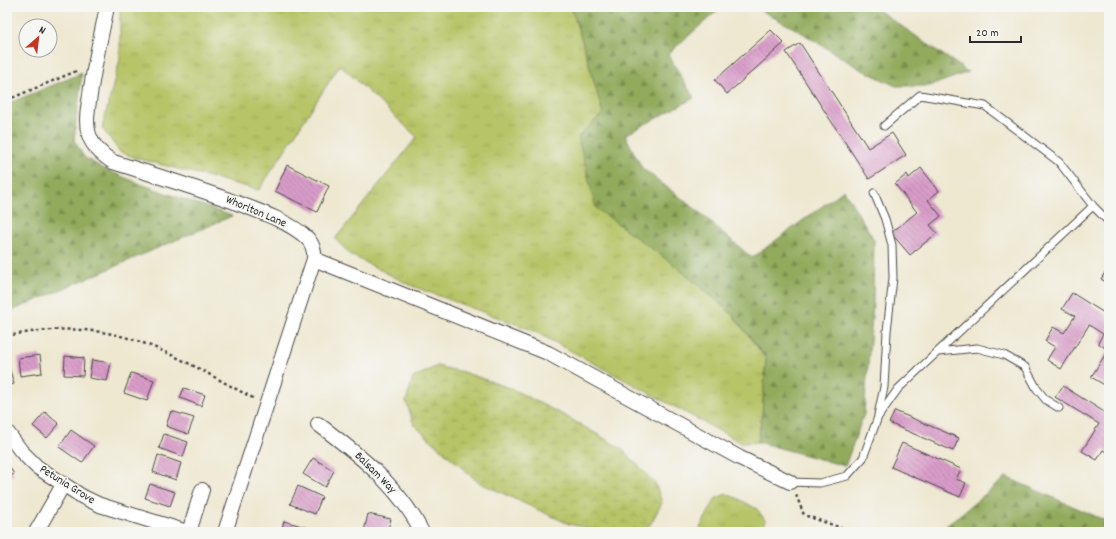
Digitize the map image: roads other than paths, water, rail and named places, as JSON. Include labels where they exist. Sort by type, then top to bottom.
[{"type":"street","name":"Whorlton Lane","points":[[107,7],[87,114],[89,134],[96,148],[103,156],[113,162],[199,190],[256,210],[279,220],[308,239],[313,247],[314,259]]},
{"type":"street","points":[[225,532],[314,259],[548,353],[740,458],[790,482]]},
{"type":"street","name":"Balsam Way","points":[[318,424],[363,459],[386,481],[402,500],[422,532]]},
{"type":"street","name":"Petunia Grove","points":[[7,432],[37,467],[82,497],[100,505],[188,532],[202,490]]},
{"type":"street","points":[[36,532],[63,485]]},
{"type":"lane","points":[[884,126],[920,95],[985,106],[1059,162],[1094,206],[1109,222]]},
{"type":"lane","points":[[790,482],[820,483],[847,476],[863,458],[878,417],[884,387],[887,331],[893,278],[892,245],[885,219],[874,193]]},
{"type":"lane","points":[[878,417],[898,389],[1094,206]]},
{"type":"lane","points":[[938,352],[977,348],[1004,355],[1026,367],[1037,389],[1046,400],[1059,408]]}]
